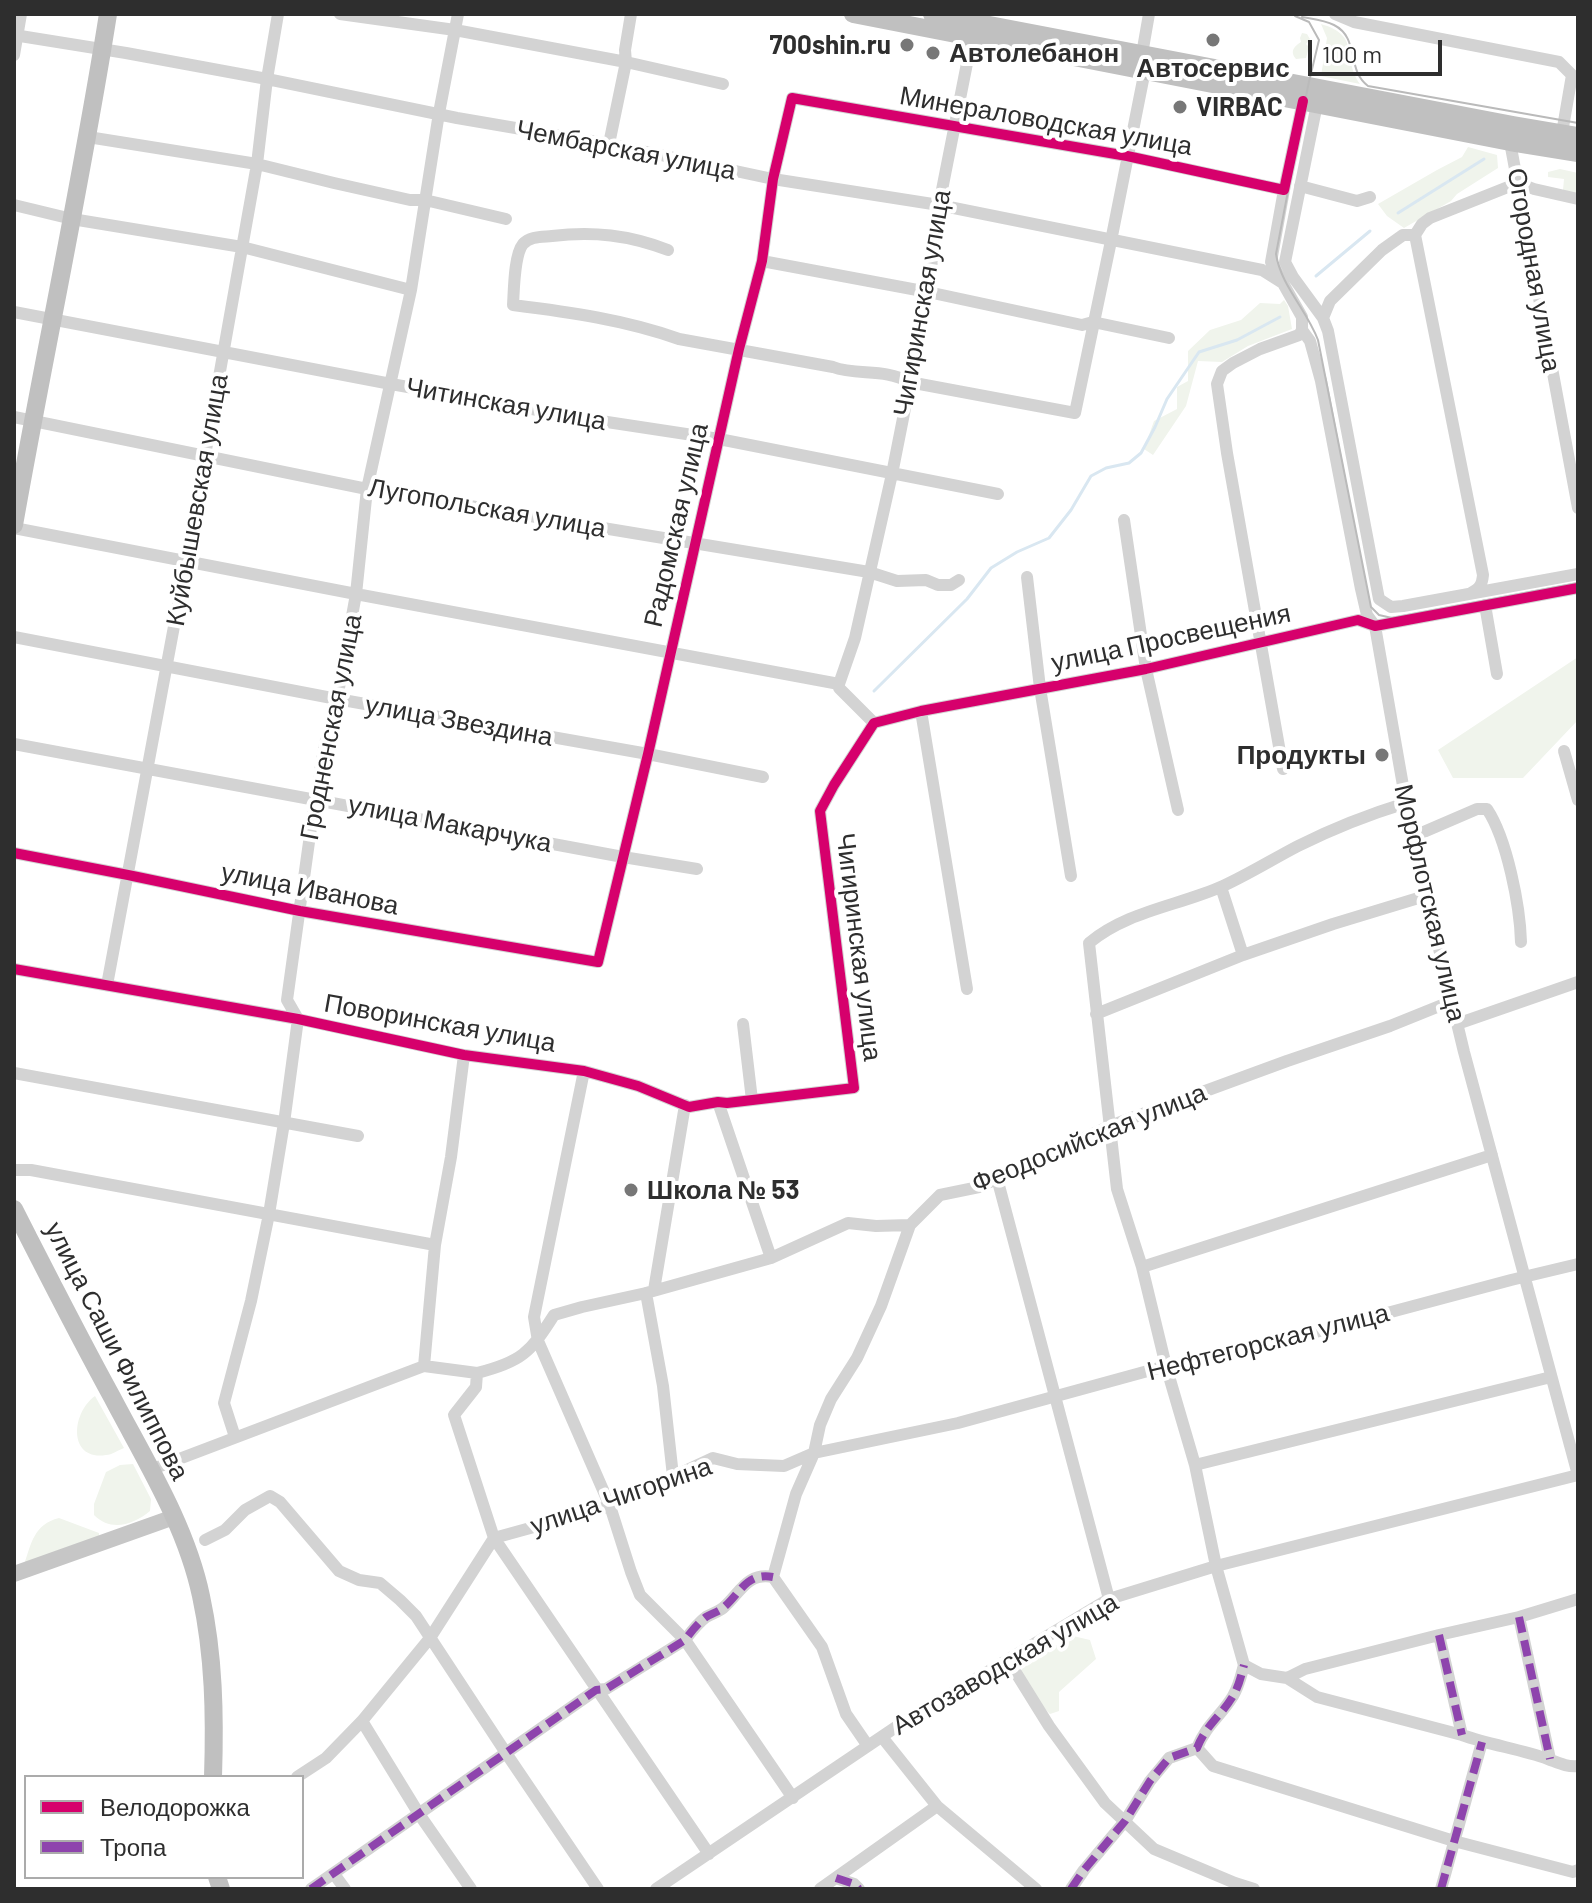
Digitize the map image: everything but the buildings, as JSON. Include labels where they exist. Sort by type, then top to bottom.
[{"type":"highway","points":[[14,527],[23,419],[53,319],[108,14]]},
{"type":"highway","points":[[853,14],[974,25]]},
{"type":"highway","points":[[932,14],[1144,62],[1512,134],[1578,153]]},
{"type":"highway","points":[[1144,62],[1310,102],[1512,134],[1570,134]]},
{"type":"highway","name":"улица Саши Филиппова","points":[[14,1209],[174,1517],[186,1547],[201,1593],[210,1648],[213,1775]]},
{"type":"main road","points":[[14,1574],[174,1517]]},
{"type":"street","points":[[14,55],[21,14]]},
{"type":"street","name":"Куйбышевская улица","points":[[107,985],[257,164],[278,14]]},
{"type":"street","points":[[340,14],[455,30],[626,62],[723,84]]},
{"type":"street","name":"Гродненская улица","points":[[235,1437],[224,1403],[251,1301],[284,1123],[298,1019],[287,1000],[315,799],[356,594],[367,489],[411,290],[458,14]]},
{"type":"street","points":[[609,144],[626,62],[631,14]]},
{"type":"street","points":[[668,250],[645,241],[581,232],[533,238],[524,243],[519,253],[513,305],[576,314],[679,339],[844,371],[900,377],[909,382],[1075,413],[1127,156],[1144,62],[1149,14]]},
{"type":"street","points":[[1335,14],[1354,22],[1559,62],[1572,75],[1570,134]]},
{"type":"street","name":"Чигиринская улица","points":[[839,684],[855,638],[892,474],[928,292],[939,205],[974,25]]},
{"type":"street","name":"Чембарская улица","points":[[16,36],[267,79],[457,118],[609,144],[773,179],[939,205],[1262,270],[1281,282]]},
{"type":"street","name":"Минераловодская улица","points":[[792,98],[1127,156],[1285,188]]},
{"type":"street","name":"Радомская улица","points":[[598,962],[762,261],[773,179],[792,98]]},
{"type":"street","points":[[1310,102],[1300,186],[1285,262],[1323,318],[1328,331],[1379,599],[1391,607],[1578,574]]},
{"type":"street","points":[[1281,282],[1271,262],[1285,188],[1310,102]]},
{"type":"street","name":"Огородная улица","points":[[1512,134],[1518,183],[1578,508]]},
{"type":"street","points":[[88,137],[257,164],[506,219]]},
{"type":"street","points":[[1503,588],[1486,581],[1483,575],[1415,235],[1430,218],[1518,183],[1578,199]]},
{"type":"street","points":[[1300,186],[1357,201],[1370,197]]},
{"type":"street","points":[[14,205],[72,219],[242,247],[411,290]]},
{"type":"street","points":[[1323,318],[1330,301],[1369,262],[1394,240],[1403,235],[1415,235]]},
{"type":"street","points":[[762,261],[1082,325],[1093,322],[1169,338]]},
{"type":"street","name":"Морфлотская улица","points":[[1281,282],[1310,341],[1321,381],[1361,589],[1367,615],[1375,626],[1425,896],[1578,1475]]},
{"type":"street","points":[[1306,295],[1316,301],[1330,301]]},
{"type":"street","name":"Читинская улица","points":[[14,312],[391,384],[719,439],[998,494]]},
{"type":"street","points":[[1283,769],[1217,384],[1222,371],[1233,363],[1299,335],[1302,323]]},
{"type":"street","name":"Лугопольская улица","points":[[23,419],[367,489],[869,572],[897,581],[926,580],[938,585],[951,585],[959,580]]},
{"type":"street","points":[[1124,520],[1146,669],[1178,810]]},
{"type":"street","points":[[14,527],[839,684],[839,688],[874,723]]},
{"type":"street","points":[[1470,594],[1479,589],[1483,575]]},
{"type":"street","points":[[1027,577],[1040,688],[1071,876]]},
{"type":"street","name":"улица Просвещения","points":[[874,723],[921,711],[1146,669],[1358,620],[1375,626],[1578,588]]},
{"type":"street","points":[[1485,605],[1497,674]]},
{"type":"street","name":"улица Звездина","points":[[14,637],[763,777]]},
{"type":"street","points":[[921,711],[967,989]]},
{"type":"street","name":"Чигиринская улица","points":[[854,1088],[820,811],[874,723]]},
{"type":"street","name":"улица Макарчука","points":[[14,744],[697,869]]},
{"type":"street","points":[[1564,751],[1578,800]]},
{"type":"street","points":[[1197,1748],[1202,1734],[1235,1694],[1244,1665],[1216,1566],[1195,1465],[1166,1366],[1142,1267],[1117,1189],[1089,943],[1105,929],[1221,887],[1302,845],[1387,808],[1406,803]]},
{"type":"street","points":[[1412,837],[1477,809],[1487,809],[1504,845],[1521,922],[1521,942]]},
{"type":"street","name":"улица Иванова","points":[[14,853],[300,911],[598,962]]},
{"type":"street","points":[[1221,887],[1243,955]]},
{"type":"street","points":[[1096,1014],[1243,955],[1425,896]]},
{"type":"street","name":"Поворинская улица","points":[[14,969],[298,1019],[464,1055],[584,1071],[638,1086],[689,1107],[854,1088]]},
{"type":"street","points":[[1457,1024],[1578,982]]},
{"type":"street","name":"Феодосийская улица","points":[[910,1225],[940,1195],[979,1187],[1110,1126],[1452,1001]]},
{"type":"street","points":[[743,1024],[752,1100]]},
{"type":"street","points":[[424,1366],[435,1245],[451,1157],[464,1055]]},
{"type":"street","points":[[584,1071],[534,1317],[538,1341],[610,1506],[640,1595],[685,1640],[793,1798]]},
{"type":"street","points":[[14,1073],[358,1136]]},
{"type":"street","points":[[718,1102],[771,1258]]},
{"type":"street","points":[[673,1476],[650,1291],[685,1105]]},
{"type":"street","points":[[1142,1267],[1492,1155]]},
{"type":"street","points":[[14,1170],[31,1170],[435,1245]]},
{"type":"street","points":[[997,1178],[1109,1599]]},
{"type":"street","points":[[150,1470],[424,1366],[477,1373],[514,1363],[538,1341],[554,1315],[771,1258],[848,1223],[910,1225],[881,1306],[820,1425],[814,1453],[796,1494],[773,1577]]},
{"type":"street","name":"Нефтегорская улица","points":[[958,1423],[1166,1366],[1297,1337],[1578,1264]]},
{"type":"street","points":[[477,1373],[476,1387],[454,1415],[494,1538],[709,1854]]},
{"type":"street","points":[[1195,1465],[1551,1377]]},
{"type":"street","name":"улица Чигорина","points":[[494,1538],[610,1506],[713,1458],[737,1464],[784,1466],[814,1453],[958,1423]]},
{"type":"street","name":"Автозаводская улица","points":[[656,1889],[882,1737],[1109,1599],[1216,1566],[1578,1475]]},
{"type":"street","points":[[205,1540],[225,1530],[245,1510],[270,1496],[280,1502],[339,1571],[359,1580],[380,1583],[400,1600],[416,1616],[598,1889]]},
{"type":"street","points":[[300,1775],[326,1758],[362,1721],[430,1638],[494,1538]]},
{"type":"street","points":[[311,1889],[596,1690],[606,1689],[685,1640],[742,1586],[764,1575],[773,1577],[822,1647],[846,1714],[868,1746]]},
{"type":"street","points":[[1287,1678],[1305,1669],[1519,1617],[1578,1599]]},
{"type":"street","points":[[1519,1617],[1550,1759]]},
{"type":"street","points":[[1439,1635],[1462,1735]]},
{"type":"street","points":[[1008,1660],[1049,1726],[1105,1803],[1154,1849],[1254,1889]]},
{"type":"street","points":[[1244,1665],[1261,1674],[1287,1678],[1317,1697],[1550,1759],[1562,1765],[1578,1766]]},
{"type":"street","points":[[362,1721],[419,1814],[471,1889]]},
{"type":"street","points":[[882,1737],[937,1806],[1036,1889]]},
{"type":"street","points":[[1441,1889],[1482,1742]]},
{"type":"street","points":[[1071,1889],[1125,1821],[1150,1781],[1169,1758],[1197,1748]]},
{"type":"street","points":[[1197,1748],[1213,1766],[1454,1841],[1573,1872],[1578,1870]]},
{"type":"street","points":[[820,1889],[937,1806]]},
{"type":"street","points":[[334,1874],[345,1889]]},
{"type":"street","points":[[836,1878],[859,1889]]},
{"type":"shaded area","points":[[1321,24],[1334,29],[1346,41],[1360,84],[1321,76],[1327,38]]},
{"type":"shaded area","points":[[1302,33],[1310,39],[1306,44],[1309,47],[1306,58],[1296,59],[1293,51],[1301,42]]},
{"type":"shaded area","points":[[1468,147],[1497,155],[1498,168],[1451,201],[1404,228],[1387,216],[1378,204],[1462,157]]},
{"type":"shaded area","points":[[1560,169],[1578,173],[1578,195],[1563,190],[1564,179],[1548,177],[1548,172]]},
{"type":"shaded area","points":[[1284,300],[1292,329],[1248,346],[1222,362],[1198,361],[1186,406],[1153,455],[1144,449],[1154,421],[1177,409],[1177,387],[1188,381],[1188,351],[1210,330],[1241,320],[1260,303],[1280,304]]},
{"type":"shaded area","points":[[1578,657],[1578,720],[1523,778],[1453,778],[1438,750]]},
{"type":"shaded area","points":[[95,1396],[124,1448],[108,1455],[85,1451],[77,1434],[81,1413]]},
{"type":"shaded area","points":[[133,1464],[151,1499],[150,1511],[129,1523],[108,1524],[94,1515],[94,1504],[106,1472],[120,1465]]},
{"type":"shaded area","points":[[59,1518],[99,1533],[99,1537],[24,1565],[39,1530]]},
{"type":"shaded area","points":[[1073,1636],[1090,1640],[1096,1659],[1059,1692],[1059,1711],[1050,1714],[1022,1686],[1019,1674],[1026,1662]]},
{"type":"waterway","points":[[1398,213],[1484,159]]},
{"type":"waterway","points":[[1316,276],[1370,231]]},
{"type":"waterway","points":[[874,691],[967,599],[991,568],[1049,538],[1071,510],[1091,476],[1106,468],[1129,463],[1141,453],[1167,399],[1199,352],[1237,340],[1280,317]]},
{"type":"tram line","points":[[1295,16],[1309,22],[1319,40],[1276,254],[1283,277],[1318,340],[1371,607],[1379,615],[1392,618],[1578,583]]},
{"type":"tram line","points":[[1302,17],[1326,22],[1342,31],[1357,72],[1368,86],[1578,123]]},
{"type":"marked path","points":[[311,1889],[596,1690],[606,1689],[685,1640],[703,1619],[723,1608],[744,1585],[756,1578],[773,1577]]},
{"type":"marked path","points":[[1519,1617],[1550,1759]]},
{"type":"marked path","points":[[1439,1635],[1462,1735]]},
{"type":"marked path","points":[[1071,1889],[1125,1821],[1150,1781],[1169,1758],[1197,1748],[1233,1696],[1244,1665]]},
{"type":"marked path","points":[[1441,1889],[1482,1742]]},
{"type":"marked path","points":[[836,1878],[859,1889]]},
{"type":"cycle path","points":[[14,853],[300,911],[598,962],[762,261],[773,179],[792,98],[1127,156],[1284,190],[1303,101]]},
{"type":"cycle path","points":[[14,969],[298,1019],[464,1055],[584,1071],[638,1086],[689,1107],[854,1088],[820,811],[874,723],[921,711],[1146,669],[1358,620],[1375,626],[1578,588]]},
{"type":"place","name":"Автосервис","points":[[1213,40]]},
{"type":"place","name":"700shin.ru","points":[[907,45]]},
{"type":"place","name":"Автолебанон","points":[[933,53]]},
{"type":"place","name":"VIRBAC","points":[[1180,107]]},
{"type":"place","name":"Продукты","points":[[1382,755]]},
{"type":"place","name":"Школа № 53","points":[[631,1190]]}]
